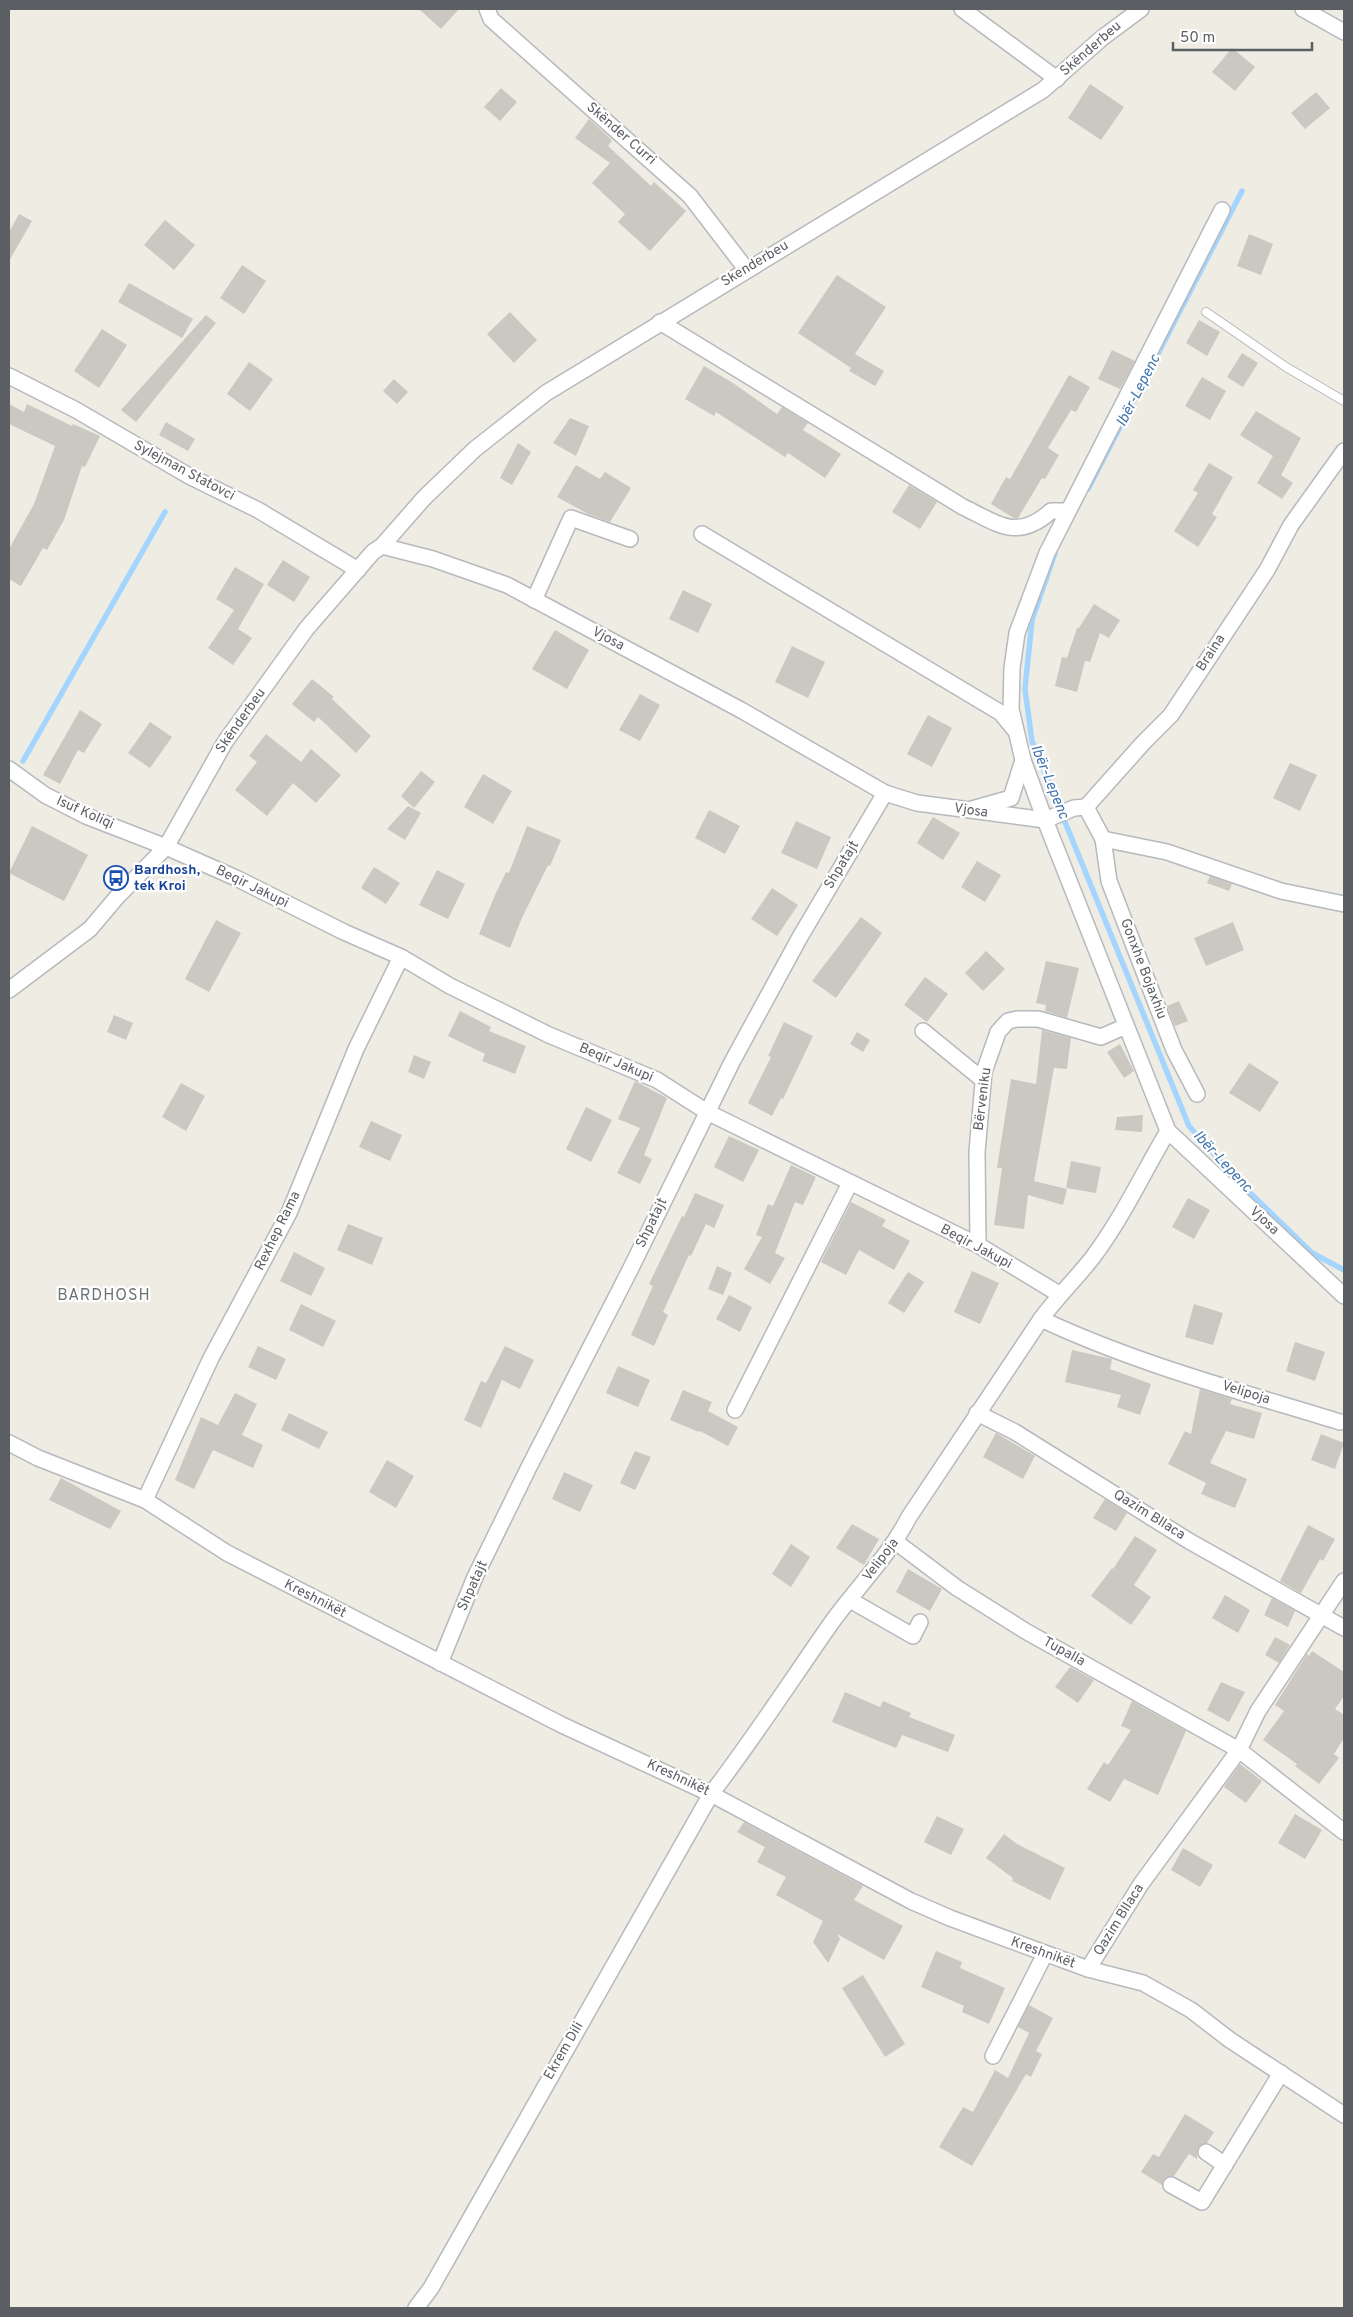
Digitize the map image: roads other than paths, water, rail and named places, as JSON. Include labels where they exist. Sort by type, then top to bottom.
[{"type":"street","name":"Skënder Curri","points":[[486,9],[491,19],[690,196],[746,270]]},
{"type":"street","points":[[962,9],[1057,79]]},
{"type":"street","name":"Skënderbeu","points":[[1043,90],[1102,38],[1141,9]]},
{"type":"street","points":[[1303,9],[1344,32]]},
{"type":"street","name":"Skenderbeu","points":[[475,449],[546,393],[1043,90]]},
{"type":"street","points":[[1044,820],[1023,760],[1011,709],[1012,668],[1017,632],[1047,553],[1066,510],[1222,210]]},
{"type":"street","points":[[660,322],[963,507],[1008,529],[1027,525],[1043,518],[1050,511],[1066,510]]},
{"type":"street","name":"Sylejman Statovci","points":[[9,376],[76,410],[189,476],[258,510],[358,570]]},
{"type":"street","name":"Skënderbeu","points":[[9,990],[90,929],[117,896],[166,847],[225,742],[307,628],[373,552],[382,546],[424,498],[475,449]]},
{"type":"street","name":"Braina","points":[[1044,820],[1080,808],[1171,715],[1267,570],[1291,525],[1344,450]]},
{"type":"street","points":[[534,600],[571,518],[630,539]]},
{"type":"street","points":[[702,534],[1001,713],[1016,732]]},
{"type":"street","name":"Vjosa","points":[[382,546],[433,559],[507,585],[741,710],[885,793],[917,803],[1044,820],[1168,1130],[1344,1296]]},
{"type":"street","points":[[966,811],[1011,798],[1023,760]]},
{"type":"street","name":"Isuf Koliqi","points":[[9,770],[45,795],[86,816],[166,847]]},
{"type":"street","name":"Shpatajt","points":[[440,1663],[480,1569],[707,1112],[800,936],[885,793]]},
{"type":"street","name":"Gonxhe Bojaxhiu","points":[[1080,808],[1103,839],[1109,881],[1174,1050],[1197,1094]]},
{"type":"street","points":[[1103,839],[1167,852],[1281,891],[1344,904]]},
{"type":"street","name":"Beqir Jakupi","points":[[166,847],[236,878],[344,932],[401,957],[450,986],[549,1035],[657,1080],[707,1112],[978,1246],[1059,1294]]},
{"type":"street","name":"Rexhep Rama","points":[[145,1500],[211,1358],[289,1213],[356,1049],[401,957]]},
{"type":"street","name":"Bërveniku","points":[[978,1246],[977,1152],[983,1080],[998,1032],[1008,1021],[1038,1019],[1101,1037],[1126,1026]]},
{"type":"street","points":[[923,1031],[983,1080]]},
{"type":"street","name":"Velipoja","points":[[711,1794],[749,1745],[834,1620],[896,1542],[909,1518],[977,1413],[1041,1319],[1059,1294],[1092,1258],[1112,1229],[1137,1188],[1168,1130]]},
{"type":"street","points":[[735,1410],[850,1183]]},
{"type":"street","name":"Velipoja","points":[[1041,1319],[1090,1342],[1156,1365],[1340,1422]]},
{"type":"street","name":"Qazim Bllaca","points":[[977,1413],[1015,1432],[1189,1540],[1344,1628]]},
{"type":"street","name":"Kreshnikët","points":[[9,1443],[38,1458],[145,1500],[227,1553],[562,1724],[711,1794],[911,1901],[1045,1954],[1088,1969],[1143,1983],[1190,2010],[1344,2115]]},
{"type":"street","name":"Tupalla","points":[[896,1542],[957,1588],[1027,1632],[1239,1750]]},
{"type":"street","name":"Qazim Bllaca","points":[[1088,1969],[1142,1884],[1239,1750],[1258,1711],[1344,1581]]},
{"type":"street","points":[[850,1600],[912,1636],[920,1622]]},
{"type":"street","points":[[1239,1750],[1344,1832]]},
{"type":"street","name":"Ekrem Dili","points":[[416,2308],[431,2288],[711,1794]]},
{"type":"street","points":[[993,2056],[1045,1954]]},
{"type":"street","points":[[1172,2185],[1202,2202],[1281,2073]]},
{"type":"street","points":[[1206,2152],[1225,2165]]},
{"type":"lane","points":[[1206,312],[1286,367],[1344,401]]},
{"type":"waterway","name":"Ibër-Lepenc","points":[[1088,489],[1242,191]]},
{"type":"waterway","points":[[23,761],[165,512]]},
{"type":"waterway","name":"Ibër-Lepenc","points":[[1055,553],[1032,620],[1025,689],[1032,741],[1189,1126],[1240,1183],[1312,1253],[1344,1270]]},
{"type":"place","name":"Bardhosh, tek Kroi","points":[[116,878]]},
{"type":"district","name":"BARDHOSH","points":[[104,1296]]}]
